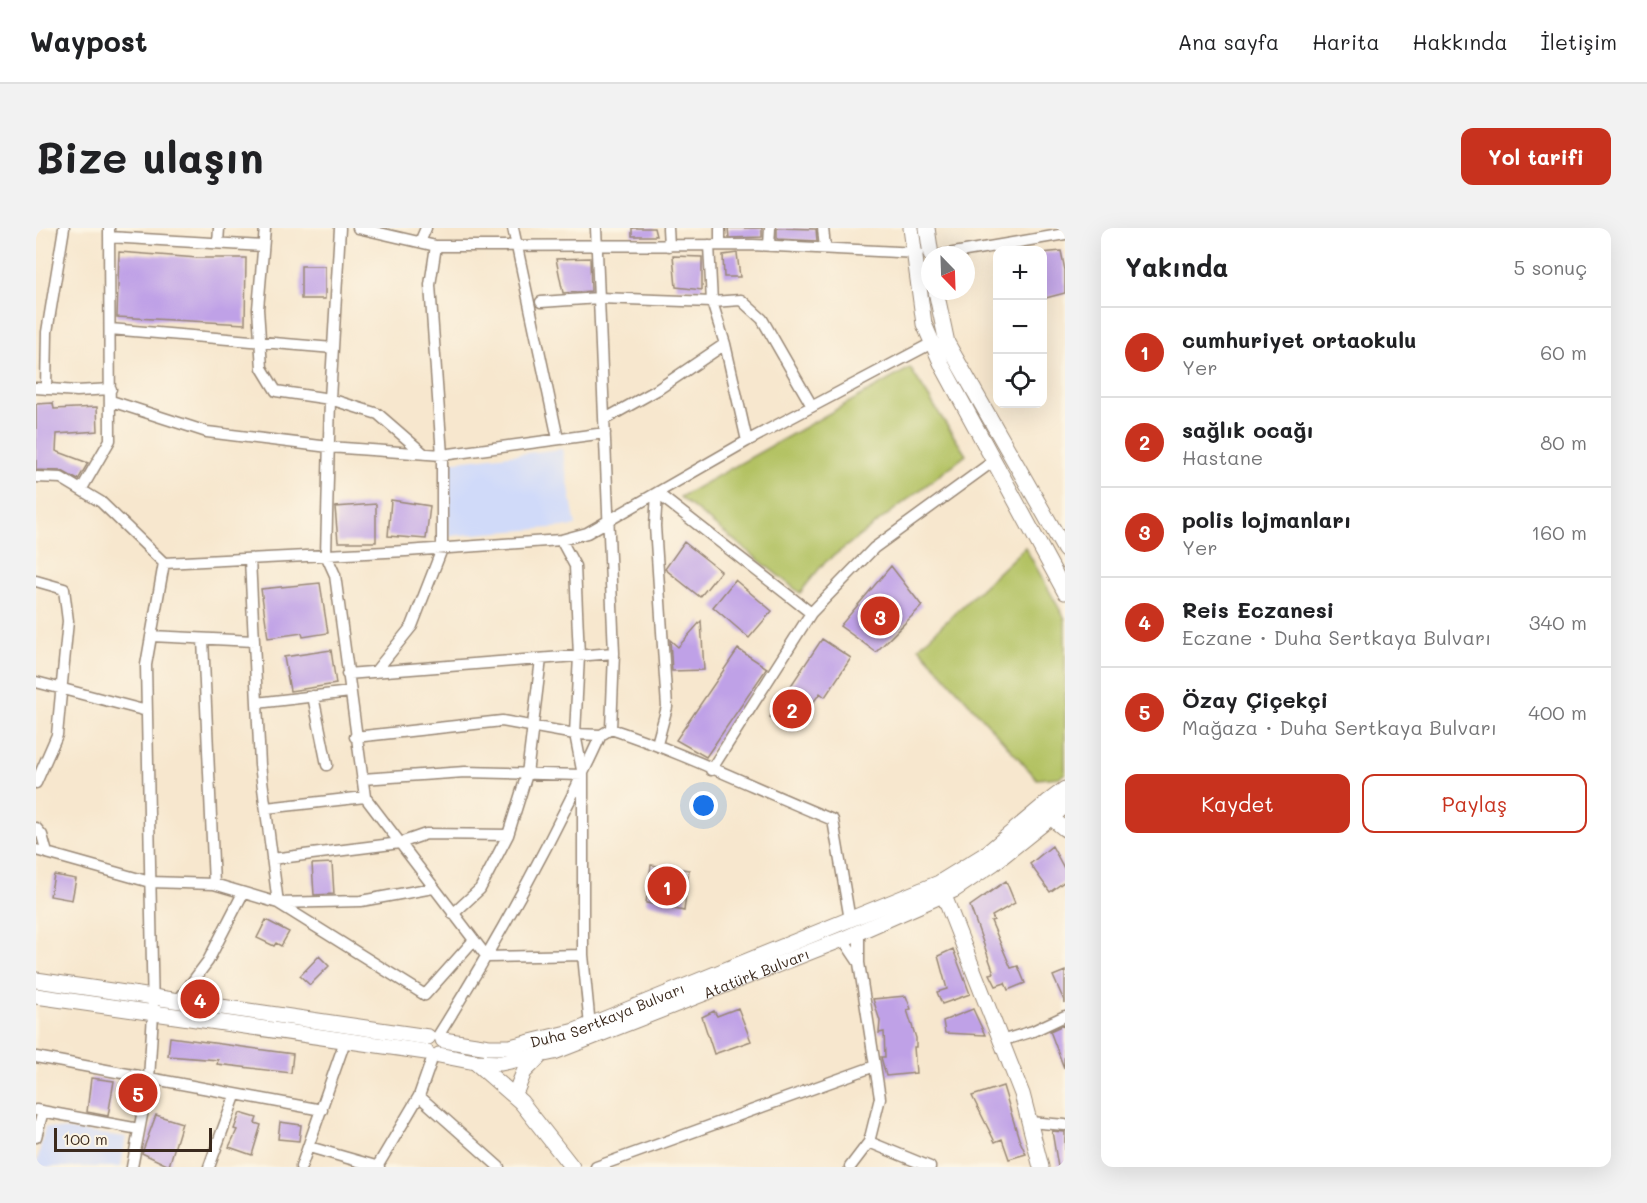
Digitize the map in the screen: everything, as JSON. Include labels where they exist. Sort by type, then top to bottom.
[{"type":"main road","points":[[911,228],[924,324],[932,343],[943,368],[1065,592]]},
{"type":"main road","points":[[927,228],[929,246]]},
{"type":"main road","points":[[938,300],[947,343],[1060,530],[1065,550]]},
{"type":"main road","name":"Duha Sertkaya Bulvarı","points":[[36,996],[345,1041],[489,1047],[530,1043],[590,1026],[850,920],[942,889],[1065,789]]},
{"type":"main road","points":[[1065,806],[1048,802],[1051,818],[1065,829]]},
{"type":"main road","name":"Atatürk Bulvarı","points":[[435,1046],[475,1062],[501,1063],[538,1057],[859,933],[942,889],[986,869],[1065,806]]},
{"type":"main road","points":[[942,889],[1022,1094],[1041,1167]]},
{"type":"main road","points":[[850,920],[859,933]]},
{"type":"main road","points":[[843,939],[850,920]]},
{"type":"main road","name":"Duha Sertkaya Bulvarı","points":[[36,980],[178,1001],[435,1046]]},
{"type":"main road","points":[[489,1047],[519,1095],[572,1167]]},
{"type":"main road","points":[[519,1095],[520,1078],[538,1057]]},
{"type":"main road","points":[[475,1062],[519,1095]]},
{"type":"street","points":[[64,228],[47,332],[41,388],[111,389]]},
{"type":"street","points":[[218,243],[219,228]]},
{"type":"street","points":[[265,228],[258,309],[260,340],[262,368],[276,391],[330,399],[378,414],[423,453]]},
{"type":"street","points":[[340,228],[330,399],[326,555],[335,575],[365,797],[487,957]]},
{"type":"street","points":[[358,228],[379,230],[436,246],[714,245],[921,254]]},
{"type":"street","points":[[420,243],[426,228]]},
{"type":"street","points":[[513,228],[558,439]]},
{"type":"street","points":[[596,228],[605,419],[606,521],[614,653],[611,729]]},
{"type":"street","points":[[668,228],[669,246]]},
{"type":"street","points":[[720,228],[714,245],[712,302],[725,344],[747,441]]},
{"type":"street","points":[[769,246],[770,228]]},
{"type":"street","points":[[823,228],[825,248]]},
{"type":"street","points":[[81,490],[110,440],[109,233],[263,246]]},
{"type":"street","points":[[975,249],[1065,234]]},
{"type":"street","points":[[375,672],[412,626],[442,549],[442,455],[430,285],[436,246]]},
{"type":"street","points":[[541,302],[599,298],[712,302],[741,300],[762,318],[812,406]]},
{"type":"street","points":[[110,328],[333,348]]},
{"type":"street","points":[[36,477],[61,478],[101,502],[164,563],[442,549],[561,540],[587,532],[747,441],[932,343]]},
{"type":"street","points":[[605,419],[657,390],[725,344]]},
{"type":"street","points":[[111,401],[207,432],[329,447],[442,455],[605,433]]},
{"type":"street","points":[[711,770],[811,613],[874,548],[995,460]]},
{"type":"street","points":[[657,493],[811,613]]},
{"type":"street","points":[[657,493],[655,526],[667,707],[657,744]]},
{"type":"street","points":[[561,540],[575,566],[579,656],[575,734],[583,775],[583,955],[590,1026]]},
{"type":"street","points":[[250,559],[257,704],[266,808],[278,903]]},
{"type":"street","points":[[132,1167],[149,1079],[153,1014],[146,665],[164,563]]},
{"type":"street","points":[[36,581],[63,589],[68,621],[57,735],[36,783]]},
{"type":"street","points":[[151,636],[254,641]]},
{"type":"street","points":[[203,639],[214,884]]},
{"type":"street","points":[[347,674],[614,653]]},
{"type":"street","points":[[453,914],[480,889],[508,834],[527,774],[541,660]]},
{"type":"street","points":[[36,682],[147,711]]},
{"type":"street","points":[[257,704],[350,692]]},
{"type":"street","points":[[313,696],[327,765]]},
{"type":"street","points":[[355,736],[502,721],[575,734],[601,735],[611,729],[657,744],[711,770],[833,820],[850,920]]},
{"type":"street","points":[[309,1147],[378,1167],[419,1096],[435,1046],[487,957],[583,775],[601,735]]},
{"type":"street","points":[[362,779],[465,772],[583,775]]},
{"type":"street","points":[[266,808],[365,797]]},
{"type":"street","points":[[36,828],[42,835],[42,852],[150,882],[214,884],[278,903],[425,995],[474,940]]},
{"type":"street","points":[[272,859],[400,843],[426,834],[508,834]]},
{"type":"street","points":[[278,903],[362,901],[433,888]]},
{"type":"street","points":[[178,1001],[208,960],[243,893]]},
{"type":"street","points":[[850,1167],[869,1142],[880,1098],[859,963],[859,933]]},
{"type":"street","points":[[843,939],[859,963]]},
{"type":"street","points":[[487,957],[583,955]]},
{"type":"street","points":[[1001,1041],[1033,1031],[1065,1016]]},
{"type":"street","points":[[301,1167],[345,1041]]},
{"type":"street","points":[[36,1057],[322,1110]]},
{"type":"street","points":[[596,1167],[875,1066]]},
{"type":"street","points":[[209,1167],[236,1095]]},
{"type":"street","points":[[419,1096],[499,1167]]},
{"type":"street","points":[[36,1137],[40,1111],[139,1129]]},
{"type":"street","points":[[1029,1122],[1065,1125]]},
{"type":"street","points":[[869,1142],[930,1167]]},
{"type":"shaded area","points":[[562,449],[576,526],[449,536],[448,462]]},
{"type":"shaded area","points":[[45,1127],[126,1137],[121,1167],[36,1167]]},
{"type":"green space","points":[[910,368],[966,455],[823,564],[800,593],[680,497]]},
{"type":"green space","points":[[1025,547],[1065,619],[1065,773],[1060,777],[1037,779],[919,647]]},
{"type":"building","points":[[632,228],[654,228],[656,236],[632,236]]},
{"type":"building","points":[[728,228],[762,228],[762,237],[729,238]]},
{"type":"building","points":[[777,228],[816,229],[817,241],[777,239]]},
{"type":"building","points":[[1061,251],[1065,270],[1065,293],[1047,298],[1047,252]]},
{"type":"building","points":[[119,252],[198,258],[246,258],[245,324],[117,317]]},
{"type":"building","points":[[737,253],[740,277],[724,277],[723,255]]},
{"type":"building","points":[[673,256],[702,257],[702,290],[676,287]]},
{"type":"building","points":[[590,258],[591,291],[563,293],[556,259]]},
{"type":"building","points":[[301,266],[325,266],[325,299],[301,299]]},
{"type":"building","points":[[53,403],[54,409],[97,407],[98,431],[57,434],[56,451],[88,463],[78,480],[62,471],[36,470],[36,404]]},
{"type":"building","points":[[391,500],[430,506],[426,539],[388,536]]},
{"type":"building","points":[[376,504],[376,542],[338,542],[335,507]]},
{"type":"building","points":[[684,542],[721,571],[700,597],[665,569]]},
{"type":"building","points":[[891,566],[922,606],[876,652],[840,626]]},
{"type":"building","points":[[735,580],[772,611],[749,638],[713,607]]},
{"type":"building","points":[[320,583],[328,633],[303,637],[302,633],[268,638],[261,589]]},
{"type":"building","points":[[701,621],[704,670],[672,671],[670,640],[678,647]]},
{"type":"building","points":[[822,639],[851,658],[825,697],[820,693],[792,732],[770,717]]},
{"type":"building","points":[[738,649],[767,668],[706,757],[676,740]]},
{"type":"building","points":[[331,650],[336,684],[290,691],[284,657]]},
{"type":"building","points":[[1052,846],[1065,870],[1065,881],[1050,892],[1030,864]]},
{"type":"building","points":[[332,863],[334,894],[314,895],[312,864]]},
{"type":"building","points":[[651,865],[689,870],[684,911],[646,903]]},
{"type":"building","points":[[54,875],[76,879],[72,900],[50,896]]},
{"type":"building","points":[[1006,881],[1015,903],[992,916],[994,920],[991,921],[1011,968],[1018,966],[1025,983],[1008,990],[1005,983],[996,986],[990,974],[994,973],[970,906]]},
{"type":"building","points":[[266,920],[289,932],[281,946],[276,943],[274,946],[257,938]]},
{"type":"building","points":[[953,949],[970,994],[942,1004],[937,992],[947,989],[938,956]]},
{"type":"building","points":[[319,956],[329,966],[310,985],[300,976]]},
{"type":"building","points":[[1065,971],[1065,1003],[1053,976]]},
{"type":"building","points":[[906,996],[911,1009],[907,1010],[916,1038],[916,1047],[914,1047],[916,1073],[886,1076],[881,1057],[885,1057],[884,1032],[879,1033],[880,1021],[873,999]]},
{"type":"building","points":[[738,1008],[751,1041],[714,1054],[702,1017],[714,1011],[717,1016]]},
{"type":"building","points":[[973,1009],[985,1035],[945,1033],[943,1021]]},
{"type":"building","points":[[1063,1025],[1065,1029],[1064,1068],[1050,1031]]},
{"type":"building","points":[[170,1037],[293,1054],[291,1073],[217,1064],[218,1060],[168,1056]]},
{"type":"building","points":[[91,1078],[114,1081],[108,1116],[87,1112]]},
{"type":"building","points":[[1003,1086],[1019,1139],[1026,1154],[1009,1159],[1002,1139],[995,1142],[972,1096]]},
{"type":"building","points":[[240,1113],[257,1118],[255,1123],[261,1125],[252,1155],[229,1147],[237,1130],[234,1129]]},
{"type":"building","points":[[156,1115],[182,1123],[169,1166],[142,1153]]},
{"type":"building","points":[[280,1122],[301,1125],[299,1141],[278,1139]]},
{"type":"building","points":[[1052,1131],[1065,1132],[1065,1167],[1058,1167]]},
{"type":"place","name":"polis lojmanları","points":[[880,616]]},
{"type":"place","name":"sağlık ocağı","points":[[792,709]]},
{"type":"place","name":"cumhuriyet ortaokulu","points":[[667,886]]},
{"type":"place","name":"Reis Eczanesi","points":[[200,999]]},
{"type":"place","name":"Özay Çiçekçi","points":[[138,1093]]}]
